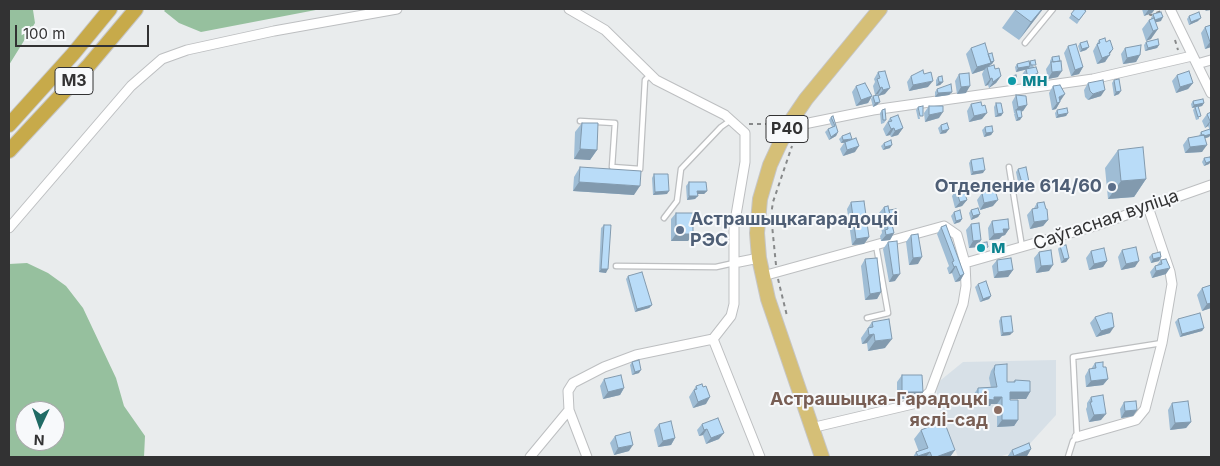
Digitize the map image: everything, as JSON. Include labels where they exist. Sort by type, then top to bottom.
[{"type":"highway","name":"М3","points":[[9,125],[73,54],[110,9]]},
{"type":"highway","name":"М3","points":[[9,151],[89,64],[136,9]]},
{"type":"main road","name":"Р40","points":[[822,457],[780,337],[769,274],[759,258],[757,232],[760,199],[770,165],[789,124],[806,99],[880,9]]},
{"type":"street","points":[[9,228],[131,86],[162,60],[187,50],[274,31],[397,9]]},
{"type":"street","points":[[570,9],[605,30],[650,75],[735,122],[745,132],[747,148],[734,227],[734,304],[731,316],[713,339],[636,355],[591,373],[573,383],[568,391],[569,410],[587,457]]},
{"type":"street","points":[[1168,12],[1211,93]]},
{"type":"street","points":[[789,124],[800,125],[873,110],[1092,79],[1195,60],[1211,60]]},
{"type":"street","name":"Саўгасная вуліца","points":[[965,263],[1022,248],[1211,185]]},
{"type":"street","points":[[1077,437],[1136,420],[1145,409],[1162,344],[1172,278],[1148,207]]},
{"type":"street","points":[[769,274],[944,226],[957,235],[965,263],[966,286],[963,304],[930,392],[917,402],[811,428]]},
{"type":"street","points":[[734,263],[759,258]]},
{"type":"street","points":[[713,339],[760,457]]},
{"type":"street","points":[[530,457],[569,410]]},
{"type":"lane","points":[[1025,43],[1053,9]]},
{"type":"lane","points":[[580,121],[615,123],[612,167],[640,169],[645,80],[650,75]]},
{"type":"lane","points":[[664,218],[677,201],[682,168],[721,127],[735,122]]},
{"type":"lane","points":[[1008,167],[1022,248]]},
{"type":"lane","points":[[867,318],[888,313],[876,245]]},
{"type":"lane","points":[[616,266],[716,267],[734,263]]},
{"type":"lane","points":[[1068,457],[1072,441],[1077,437],[1073,357],[1162,344]]},
{"type":"path","points":[[1149,14],[1168,12]]},
{"type":"path","points":[[735,122],[789,124]]},
{"type":"path","points":[[787,316],[769,274],[773,202],[794,142]]},
{"type":"shaded area","name":"Астрашыцка-Гарадоцкі яслі-сад","points":[[1056,360],[1056,415],[1026,448],[999,457],[958,457],[938,405],[936,384],[963,362]]},
{"type":"green space","points":[[9,9],[33,10],[35,23],[9,65]]},
{"type":"green space","points":[[166,9],[321,9],[201,32],[179,23],[164,11]]},
{"type":"green space","points":[[27,263],[48,273],[66,286],[83,308],[116,378],[124,406],[145,436],[144,457],[9,457],[9,264]]},
{"type":"building","points":[[1016,9],[1042,9],[1031,22]]},
{"type":"building","points":[[1075,9],[1086,11],[1079,20],[1071,14]]},
{"type":"building","points":[[1161,12],[1163,17],[1155,20],[1153,14]]},
{"type":"building","points":[[1199,12],[1201,18],[1191,22],[1189,16]]},
{"type":"building","points":[[1154,18],[1158,29],[1153,31],[1149,20]]},
{"type":"building","points":[[1211,25],[1211,42],[1210,42],[1205,27]]},
{"type":"building","points":[[1105,38],[1106,42],[1110,40],[1113,49],[1109,53],[1110,55],[1102,58],[1097,44],[1100,43],[1099,40]]},
{"type":"building","points":[[1158,39],[1159,45],[1148,48],[1146,42]]},
{"type":"building","points":[[1087,41],[1089,47],[1082,49],[1080,43]]},
{"type":"building","points":[[985,43],[991,63],[977,67],[971,48]]},
{"type":"building","points":[[1076,44],[1083,67],[1075,70],[1068,46]]},
{"type":"building","points":[[1141,45],[1140,55],[1127,58],[1125,48]]},
{"type":"building","points":[[992,53],[994,61],[991,62],[988,54]]},
{"type":"building","points":[[1059,56],[1060,61],[1053,62],[1052,57]]},
{"type":"building","points":[[1035,60],[1036,65],[1031,65],[1030,61]]},
{"type":"building","points":[[1029,61],[1030,66],[1018,68],[1017,64]]},
{"type":"building","points":[[1061,61],[1062,71],[1052,72],[1051,62]]},
{"type":"building","points":[[994,65],[995,69],[999,68],[1001,76],[993,82],[992,78],[990,79],[987,67]]},
{"type":"building","points":[[1036,67],[1038,73],[1028,78],[1026,69]]},
{"type":"building","points":[[923,70],[924,74],[931,72],[933,81],[913,85],[911,76]]},
{"type":"building","points":[[885,71],[890,88],[883,90],[882,87],[880,88],[877,79],[880,78],[878,72]]},
{"type":"building","points":[[1189,71],[1193,83],[1180,87],[1177,75]]},
{"type":"building","points":[[969,73],[970,86],[961,87],[959,74]]},
{"type":"building","points":[[1016,75],[1017,80],[1013,81],[1012,76]]},
{"type":"building","points":[[942,76],[943,82],[939,82],[938,77]]},
{"type":"building","points":[[1119,79],[1121,91],[1116,92],[1114,80]]},
{"type":"building","points":[[1103,80],[1105,90],[1093,94],[1088,83]]},
{"type":"building","points":[[865,83],[872,96],[861,100],[856,86]]},
{"type":"building","points":[[951,84],[952,92],[938,93],[937,89]]},
{"type":"building","points":[[1060,85],[1065,94],[1059,97],[1060,102],[1057,103],[1053,86]]},
{"type":"building","points":[[878,95],[880,102],[875,103],[873,96]]},
{"type":"building","points":[[1016,95],[1026,96],[1027,105],[1018,107]]},
{"type":"building","points":[[1203,99],[1204,103],[1194,105],[1193,101]]},
{"type":"building","points":[[981,102],[982,106],[985,105],[987,113],[974,116],[971,104]]},
{"type":"building","points":[[996,103],[1001,103],[1003,113],[998,114]]},
{"type":"building","points":[[923,106],[923,116],[920,116],[918,107]]},
{"type":"building","points":[[929,106],[943,106],[943,112],[929,115]]},
{"type":"building","points":[[1198,106],[1201,116],[1198,117],[1195,107]]},
{"type":"building","points":[[1067,108],[1068,113],[1058,115],[1057,110]]},
{"type":"building","points":[[885,109],[886,120],[883,120],[882,110]]},
{"type":"building","points":[[1016,110],[1021,110],[1022,117],[1018,118]]},
{"type":"building","points":[[1211,112],[1211,120],[1210,121],[1207,114]]},
{"type":"building","points":[[898,115],[903,128],[895,131],[894,128],[891,129],[888,122],[892,121],[890,118]]},
{"type":"building","points":[[833,116],[838,132],[831,137],[828,129],[835,126],[831,117]]},
{"type":"building","points":[[582,123],[598,123],[597,150],[580,149]]},
{"type":"building","points":[[947,123],[949,129],[942,131],[941,125]]},
{"type":"building","points":[[992,126],[993,132],[986,133],[985,127]]},
{"type":"building","points":[[1210,129],[1211,134],[1202,135],[1201,132]]},
{"type":"building","points":[[850,133],[852,139],[843,140],[842,136]]},
{"type":"building","points":[[1204,135],[1207,145],[1190,147],[1188,138]]},
{"type":"building","points":[[856,138],[859,146],[847,150],[845,142]]},
{"type":"building","points":[[891,140],[892,145],[885,147],[884,143]]},
{"type":"building","points":[[1143,147],[1146,179],[1121,181],[1118,150]]},
{"type":"building","points":[[1210,157],[1211,161],[1206,163],[1204,158]]},
{"type":"building","points":[[983,158],[985,170],[973,172],[971,160]]},
{"type":"building","points":[[580,167],[641,171],[640,186],[579,182]]},
{"type":"building","points":[[1026,167],[1029,182],[1022,183],[1018,169]]},
{"type":"building","points":[[654,174],[668,174],[669,191],[655,192]]},
{"type":"building","points":[[689,182],[706,182],[707,191],[697,191],[698,196],[689,196]]},
{"type":"building","points":[[963,188],[967,200],[960,202],[956,190]]},
{"type":"building","points":[[995,190],[998,200],[984,203],[982,193]]},
{"type":"building","points":[[864,201],[869,237],[856,239],[851,202]]},
{"type":"building","points":[[1044,202],[1048,220],[1034,222],[1032,209],[1038,208],[1037,203]]},
{"type":"building","points":[[888,206],[894,233],[886,235],[885,230],[888,229],[884,207]]},
{"type":"building","points":[[978,208],[980,214],[973,216],[971,210]]},
{"type":"building","points":[[896,209],[897,214],[890,215],[889,210]]},
{"type":"building","points":[[960,210],[962,219],[956,221],[954,212]]},
{"type":"building","points":[[676,213],[693,213],[693,234],[676,234]]},
{"type":"building","points":[[891,219],[894,219],[895,225],[892,226]]},
{"type":"building","points":[[1008,219],[1009,229],[1003,229],[1004,233],[994,234],[992,221]]},
{"type":"building","points":[[979,223],[981,240],[973,241],[971,224]]},
{"type":"building","points":[[604,225],[611,225],[608,269],[601,269]]},
{"type":"building","points":[[946,225],[964,274],[960,276],[952,262],[954,261],[941,227]]},
{"type":"building","points":[[918,234],[922,257],[913,258],[911,235]]},
{"type":"building","points":[[897,241],[900,274],[893,275],[888,242]]},
{"type":"building","points":[[987,242],[988,247],[980,248],[979,243]]},
{"type":"building","points":[[1066,245],[1069,258],[1064,259],[1060,246]]},
{"type":"building","points":[[1136,247],[1139,261],[1126,264],[1122,250]]},
{"type":"building","points":[[1104,248],[1107,261],[1094,264],[1091,251]]},
{"type":"building","points":[[1051,250],[1053,265],[1041,266],[1039,252]]},
{"type":"building","points":[[1160,252],[1161,257],[1153,259],[1152,254]]},
{"type":"building","points":[[877,258],[881,292],[870,294],[865,259]]},
{"type":"building","points":[[1011,258],[1013,270],[998,272],[997,260]]},
{"type":"building","points":[[1166,259],[1170,268],[1156,271],[1155,266],[1162,264],[1161,260]]},
{"type":"building","points":[[642,272],[652,305],[637,309],[628,276]]},
{"type":"building","points":[[986,281],[991,296],[983,299],[978,284]]},
{"type":"building","points":[[1211,285],[1211,303],[1207,304],[1202,288]]},
{"type":"building","points":[[1112,313],[1114,327],[1101,331],[1095,317]]},
{"type":"building","points":[[1200,313],[1204,328],[1182,334],[1178,319]]},
{"type":"building","points":[[1011,316],[1013,332],[1003,333],[1001,317]]},
{"type":"building","points":[[889,319],[892,339],[875,341],[874,334],[869,335],[868,328],[873,327],[872,322]]},
{"type":"building","points":[[639,360],[641,370],[635,372],[632,362]]},
{"type":"building","points":[[1103,362],[1108,379],[1091,381],[1089,369],[1096,368],[1095,363]]},
{"type":"building","points":[[1007,364],[1007,382],[1015,382],[1015,380],[1030,381],[1030,392],[1010,392],[1010,400],[1018,400],[1018,420],[1002,420],[1002,397],[994,397],[994,400],[978,398],[978,388],[997,387],[994,372],[995,365]]},
{"type":"building","points":[[621,375],[624,388],[608,392],[604,379]]},
{"type":"building","points":[[902,375],[922,375],[923,392],[902,392]]},
{"type":"building","points":[[702,384],[703,387],[706,386],[710,397],[698,402],[694,390],[697,389],[696,386]]},
{"type":"building","points":[[1103,395],[1106,414],[1094,415],[1090,402],[1092,402],[1091,397]]},
{"type":"building","points":[[1136,401],[1137,410],[1125,411],[1124,402]]},
{"type":"building","points":[[1188,401],[1191,422],[1175,423],[1172,403]]},
{"type":"building","points":[[718,418],[724,433],[711,438],[707,429],[704,430],[702,424]]},
{"type":"building","points":[[671,421],[675,438],[663,441],[659,424]]},
{"type":"building","points":[[944,421],[955,450],[936,457],[932,457],[930,452],[918,456],[916,452],[928,448],[921,430]]},
{"type":"building","points":[[630,432],[633,445],[618,448],[615,436]]},
{"type":"building","points":[[1029,443],[1031,449],[1014,456],[1012,450]]},
{"type":"place","name":"мн","points":[[1012,81]]},
{"type":"place","name":"Отделение 614/60","points":[[1112,187]]},
{"type":"place","name":"Астрашыцкагарадоцкі РЭС","points":[[680,230]]},
{"type":"place","name":"м","points":[[981,248]]},
{"type":"place","name":"Астрашыцка-Гарадоцкі яслі-сад","points":[[998,410]]}]
